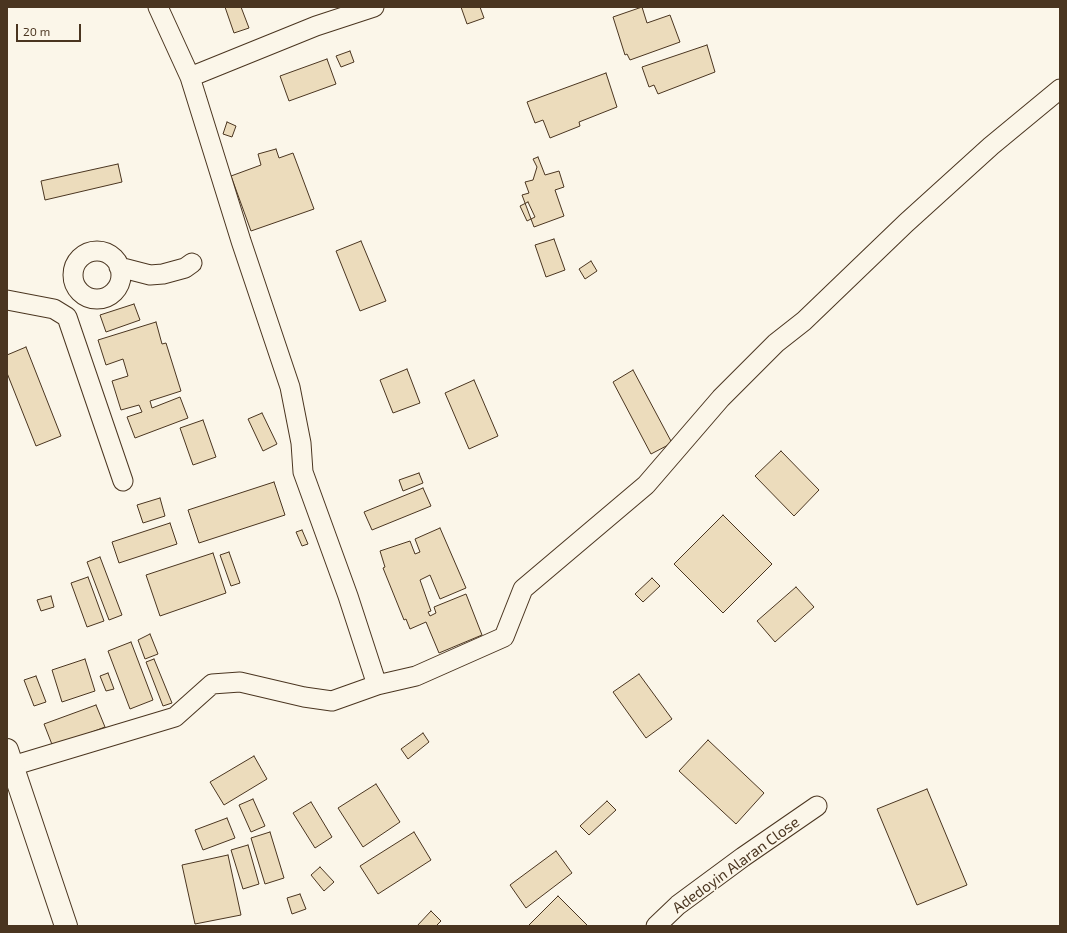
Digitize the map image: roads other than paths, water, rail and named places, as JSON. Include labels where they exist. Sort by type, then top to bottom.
[{"type":"street","points":[[158,7],[190,77],[241,241],[290,387],[301,443],[303,472],[348,596],[377,685]]},
{"type":"street","points":[[190,77],[316,26],[374,7]]},
{"type":"street","points":[[66,926],[10,758],[174,717],[212,684],[240,682],[304,697],[332,701],[377,685],[416,676],[504,637],[523,589],[646,484],[721,398],[776,343],[804,321],[906,223],[992,146],[1060,89]]},
{"type":"street","points":[[89,252],[101,252],[112,257],[119,267],[120,280],[115,291],[105,298],[92,299],[81,294],[74,283],[73,271],[78,260],[89,252]]},
{"type":"street","points":[[119,267],[150,275],[178,270],[192,263]]},
{"type":"street","points":[[67,317],[81,294]]},
{"type":"street","points":[[7,300],[54,310],[67,317],[123,481]]},
{"type":"street","name":"Adedoyin Alaran Close","points":[[656,926],[678,905],[743,857],[817,806]]}]
